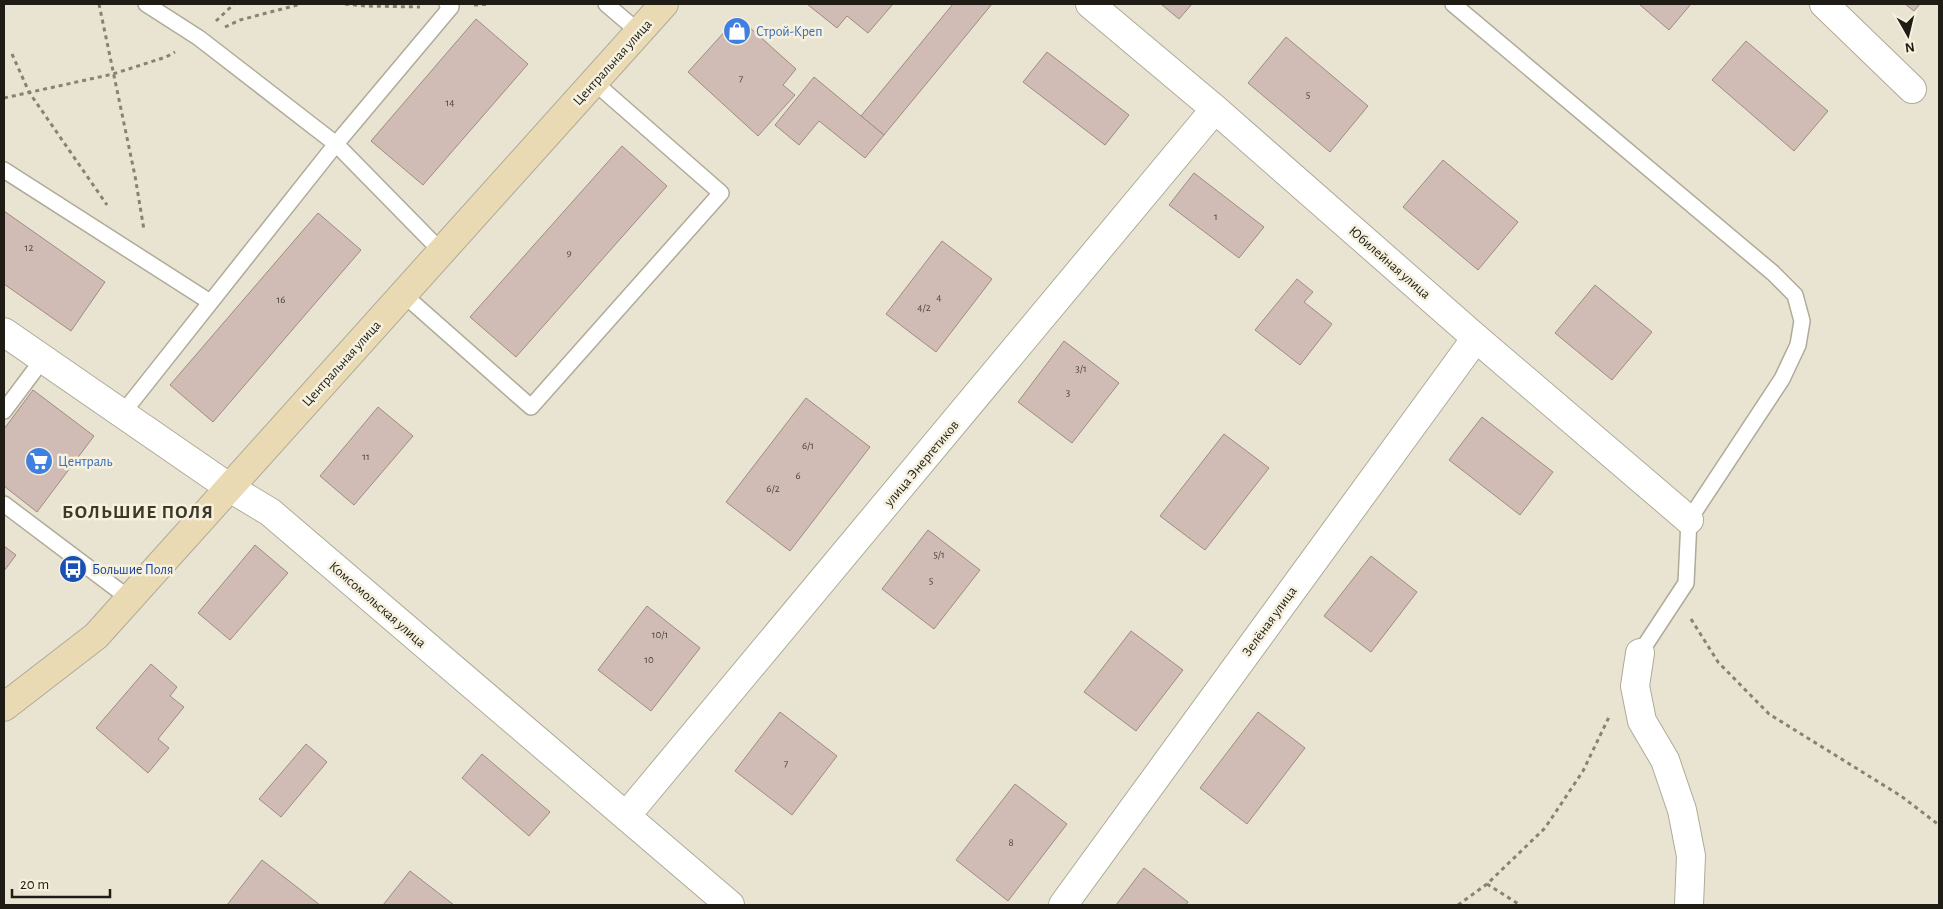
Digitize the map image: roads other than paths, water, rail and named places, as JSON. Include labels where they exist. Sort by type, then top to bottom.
[{"type":"street","name":"Центральная улица","points":[[4,707],[96,636],[664,4]]},
{"type":"street","name":"Юбилейная улица","points":[[1090,4],[1215,109],[1476,338],[1689,520]]},
{"type":"street","points":[[1824,4],[1912,89]]},
{"type":"street","name":"улица Энергетиков","points":[[626,816],[1215,109]]},
{"type":"street","name":"Комсомольская улица","points":[[4,332],[230,488],[270,512],[730,905]]},
{"type":"street","name":"Зелёная улица","points":[[1062,905],[1476,338]]},
{"type":"street","points":[[1640,653],[1635,686],[1642,721],[1668,768],[1682,810],[1691,856],[1689,905]]},
{"type":"lane","points":[[146,4],[199,38],[336,144],[442,252]]},
{"type":"lane","points":[[122,414],[336,144],[451,7],[447,4]]},
{"type":"lane","points":[[606,4],[639,32]]},
{"type":"lane","points":[[1453,4],[1765,267],[1795,295],[1802,321],[1798,345],[1782,379],[1689,520],[1686,583],[1640,653]]},
{"type":"lane","points":[[403,294],[531,407],[721,193],[594,82]]},
{"type":"lane","points":[[4,170],[210,302]]},
{"type":"lane","points":[[4,411],[43,359]]},
{"type":"lane","points":[[4,504],[130,599]]},
{"type":"place","name":"Строй-Креп","points":[[737,31]]},
{"type":"place","name":"Централь","points":[[39,461]]},
{"type":"place","name":"Большие Поля","points":[[73,569]]},
{"type":"district","name":"БОЛЬШИЕ ПОЛЯ","points":[[138,511]]}]
